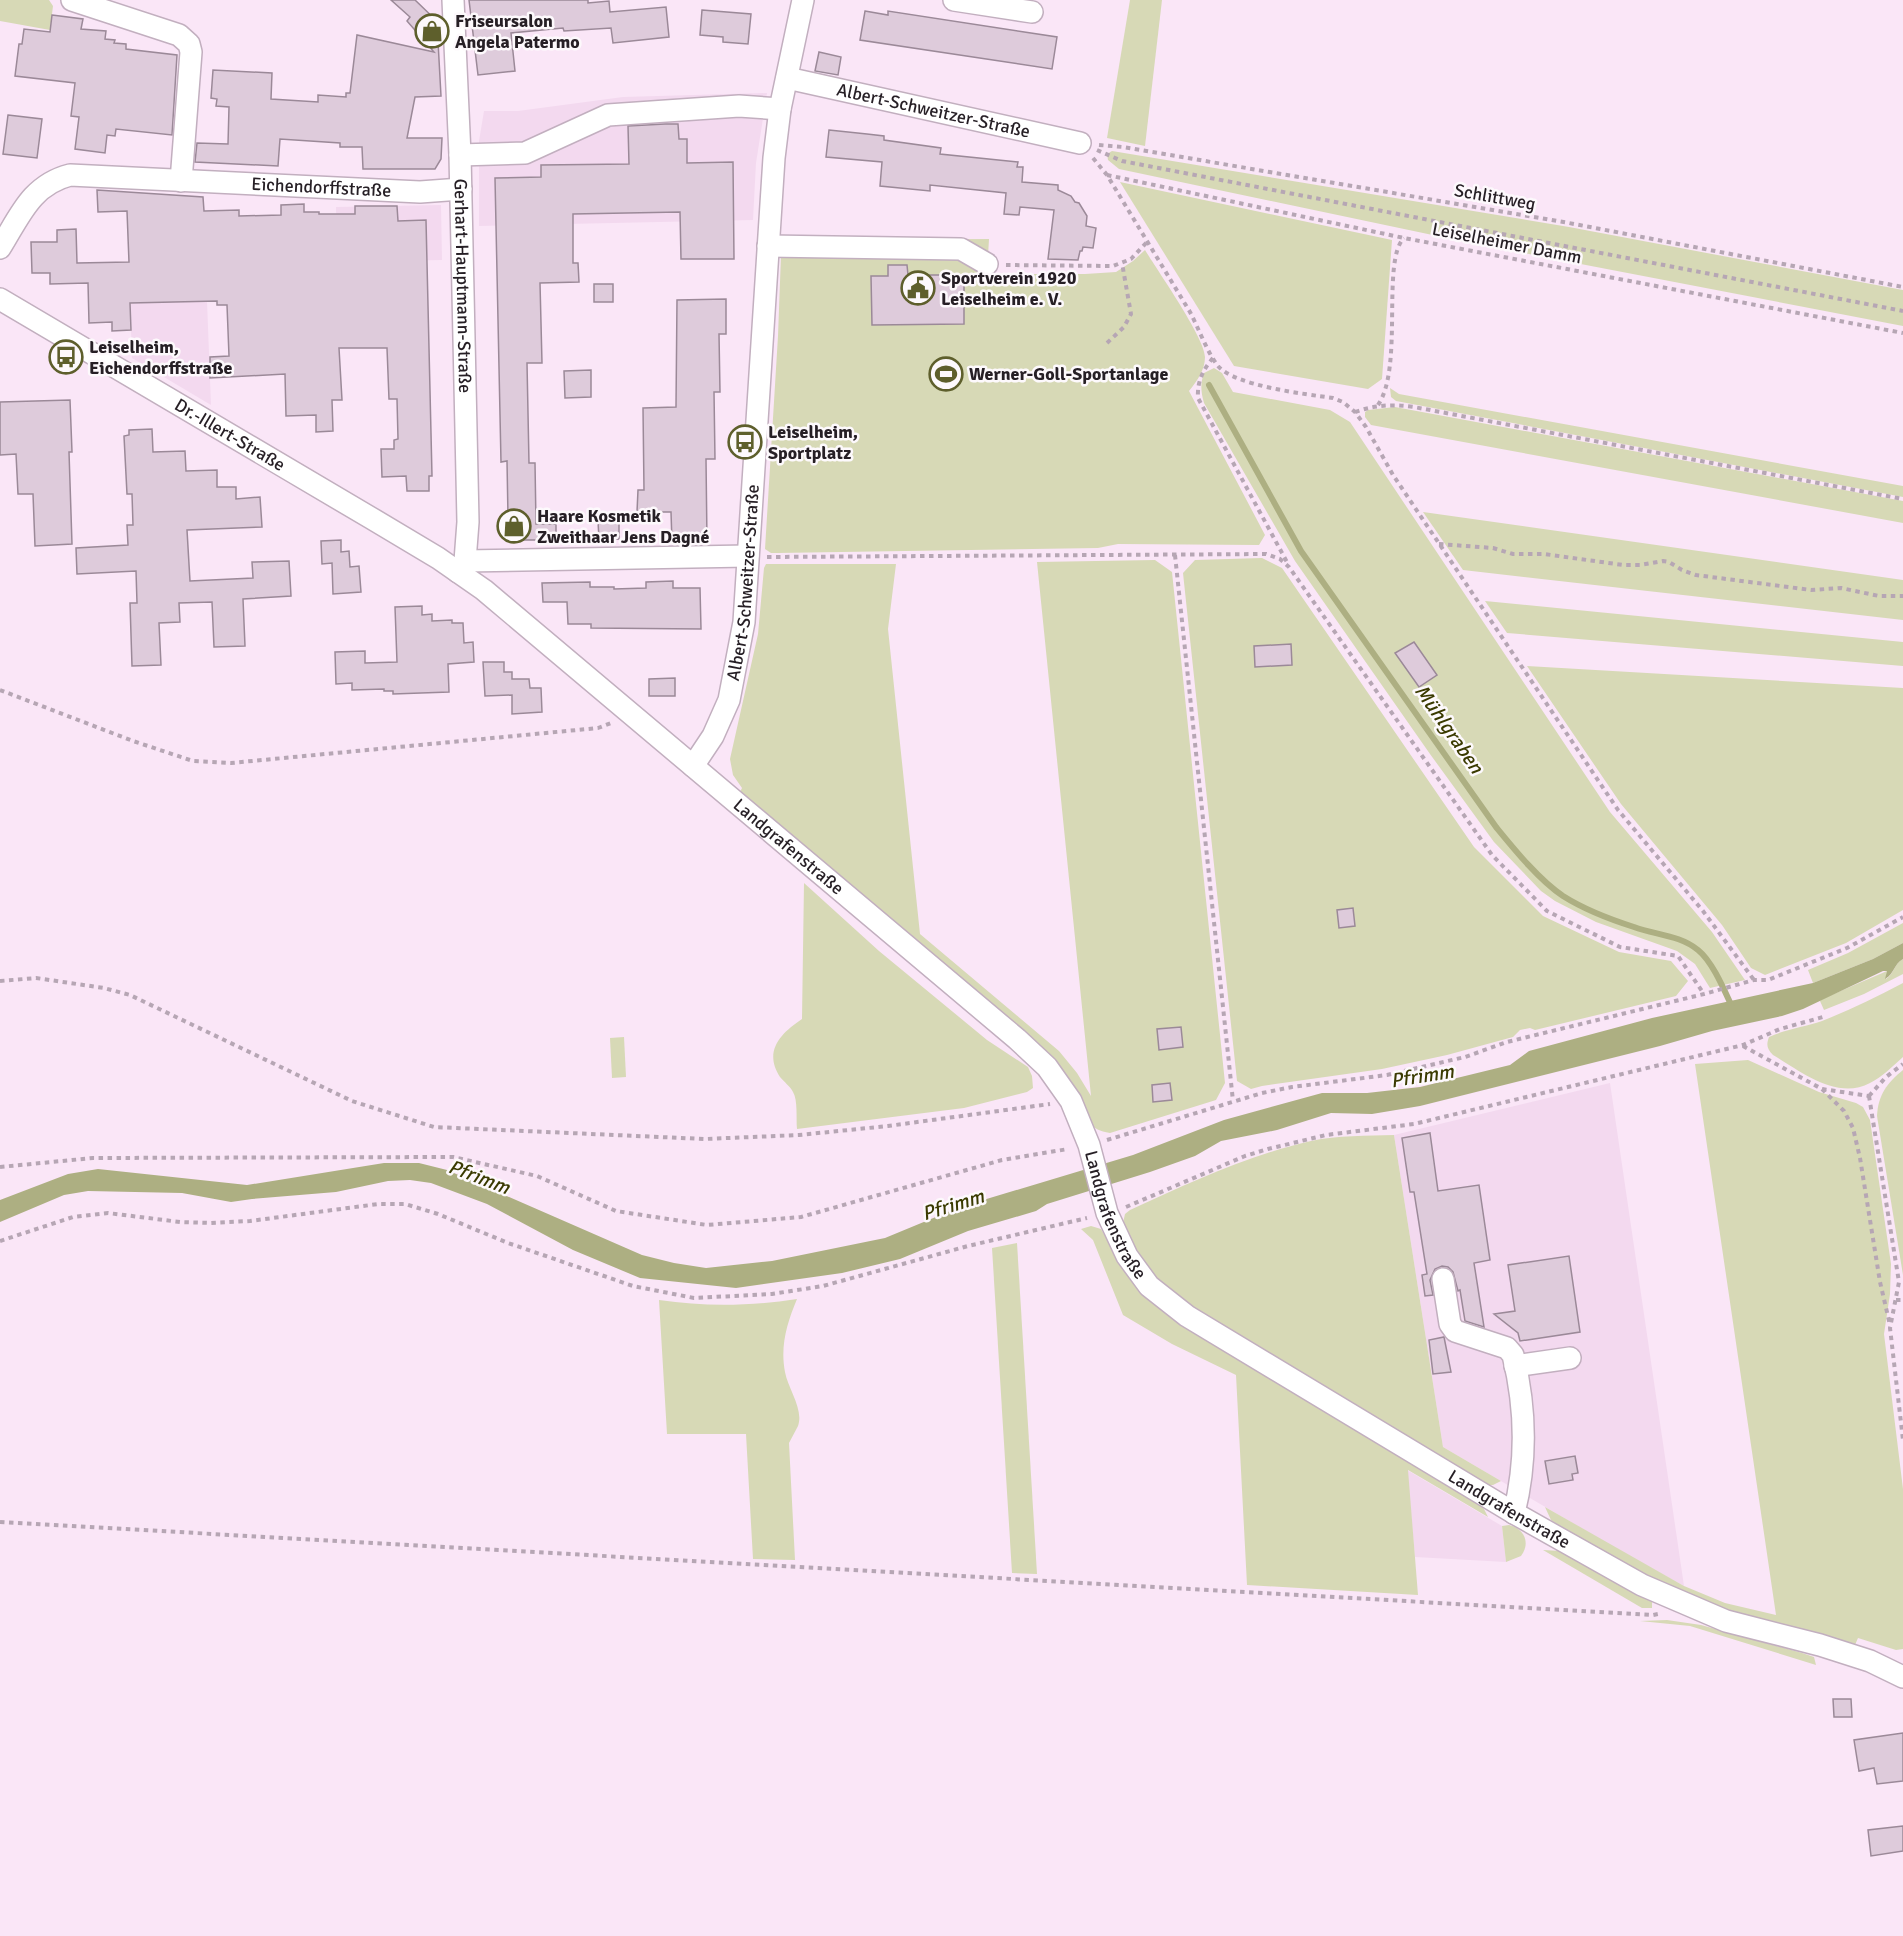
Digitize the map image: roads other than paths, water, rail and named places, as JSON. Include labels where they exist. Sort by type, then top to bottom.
[{"type":"street","points":[[72,0],[179,35],[189,44],[191,52],[181,181]]},
{"type":"street","name":"Gerhart-Hauptmann-Straße","points":[[453,0],[461,189],[468,522],[461,567]]},
{"type":"street","name":"Albert-Schweitzer-Straße","points":[[693,766],[713,736],[729,700],[744,622],[774,158],[780,109],[803,0]]},
{"type":"street","points":[[954,0],[1032,12]]},
{"type":"street","name":"Albert-Schweitzer-Straße","points":[[787,78],[1080,143]]},
{"type":"street","points":[[460,155],[525,153],[608,115],[739,106],[780,109]]},
{"type":"street","name":"Eichendorffstraße","points":[[0,248],[30,199],[48,183],[59,178],[83,174],[420,192],[461,189]]},
{"type":"street","points":[[768,246],[961,249],[987,264]]},
{"type":"street","name":"Dr.-Illert-Straße","points":[[0,299],[362,512],[461,567]]},
{"type":"street","points":[[461,567],[748,556]]},
{"type":"street","name":"Landgrafenstraße","points":[[461,567],[484,590],[1017,1039],[1047,1067],[1071,1101],[1090,1150],[1106,1208],[1127,1256],[1149,1286],[1187,1316],[1514,1513],[1642,1585],[1726,1621],[1821,1645],[1870,1661],[1903,1677]]},
{"type":"street","points":[[1443,1280],[1450,1324],[1455,1331],[1507,1348],[1513,1355],[1524,1426],[1525,1451],[1514,1513]]},
{"type":"street","points":[[1515,1366],[1570,1358]]},
{"type":"waterway","name":"Mühlgraben","points":[[1209,385],[1301,551],[1511,845],[1545,882],[1563,896],[1616,921],[1684,941],[1698,950],[1714,969],[1733,1009]]},
{"type":"place","name":"Friseursalon Angela Patermo","points":[[432,31]]},
{"type":"place","name":"Sportverein 1920 Leiselheim e. V.","points":[[918,288]]},
{"type":"place","name":"Leiselheim, Eichendorffstraße","points":[[66,357]]},
{"type":"place","name":"Werner-Goll-Sportanlage","points":[[946,374]]},
{"type":"place","name":"Leiselheim, Sportplatz","points":[[745,442]]},
{"type":"place","name":"Haare Kosmetik Zweithaar Jens Dagné","points":[[514,526]]},
{"type":"water label","name":"Pfrimm","points":[[1422,1076]]},
{"type":"water label","name":"Pfrimm","points":[[479,1177]]},
{"type":"water label","name":"Pfrimm","points":[[953,1205]]}]
